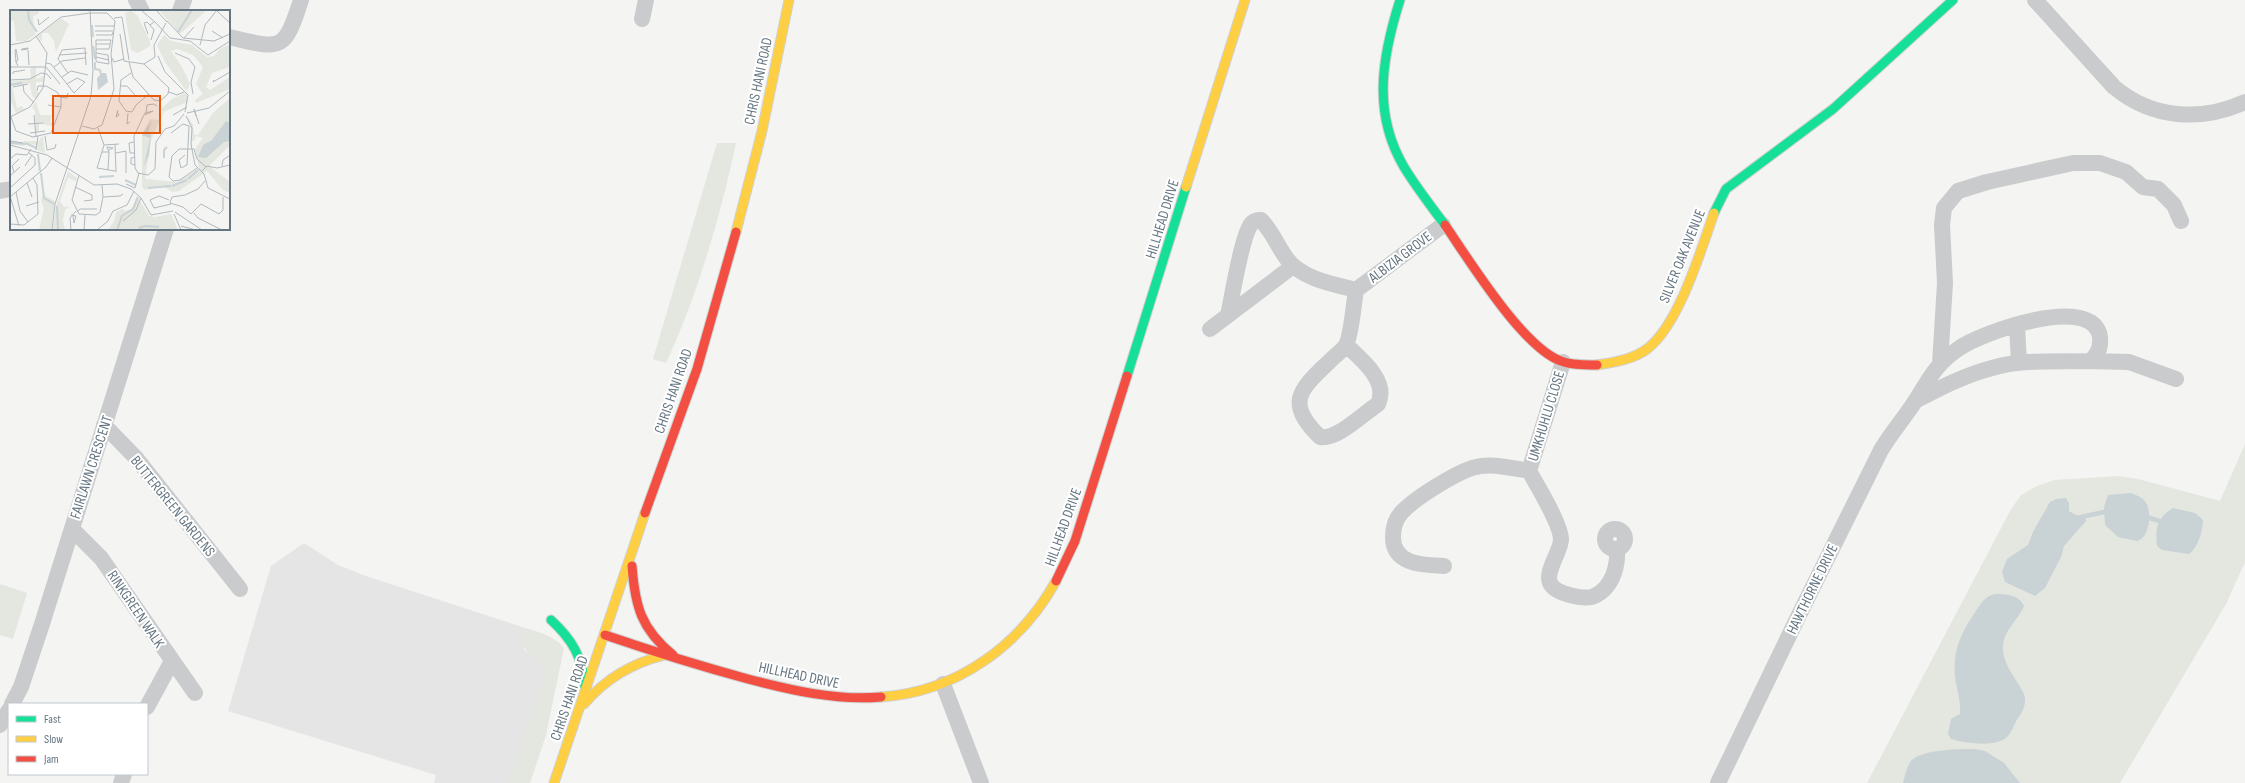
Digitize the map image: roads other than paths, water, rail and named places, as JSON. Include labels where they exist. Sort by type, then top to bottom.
[{"type":"street","points":[[136,0],[141,10]]},
{"type":"street","points":[[180,10],[184,0]]},
{"type":"street","points":[[230,37],[264,45],[275,45],[282,42],[292,28],[301,0]]},
{"type":"street","points":[[642,19],[646,0]]},
{"type":"street","name":"CHRIS HANI ROAD","points":[[554,783],[632,552],[697,369],[723,282],[762,131],[789,0]]},
{"type":"street","name":"HILLHEAD DRIVE","points":[[605,635],[680,660],[776,687],[831,698],[865,700],[896,697],[944,684],[972,670],[1001,649],[1030,622],[1048,599],[1068,559],[1245,0]]},
{"type":"street","name":"SILVER OAK AVENUE","points":[[1400,0],[1385,56],[1382,85],[1384,115],[1394,145],[1404,167],[1443,225],[1520,328],[1545,352],[1562,362],[1595,366],[1633,357],[1647,349],[1662,334],[1685,291],[1714,212],[1726,189],[1834,109],[1953,0]]},
{"type":"street","points":[[2035,0],[2114,87],[2126,97],[2142,106],[2155,111],[2182,114],[2210,113],[2245,102]]},
{"type":"street","points":[[1940,364],[1945,283],[1942,225],[1944,208],[1958,191],[1987,182],[2073,163],[2100,163],[2126,172],[2143,188],[2158,189],[2174,205],[2181,221]]},
{"type":"street","points":[[0,191],[10,189]]},
{"type":"street","points":[[1228,315],[1245,239],[1252,223],[1261,220],[1267,225],[1279,247],[1293,266],[1302,273],[1356,290],[1346,345],[1310,380],[1301,393],[1298,401],[1300,411],[1320,437],[1327,438],[1336,435],[1378,404],[1381,398],[1378,383],[1372,371],[1346,345]]},
{"type":"street","name":"ALBIZIA GROVE","points":[[1356,290],[1443,225]]},
{"type":"street","name":"FAIRLAWN CRESCENT","points":[[13,703],[21,687],[166,230]]},
{"type":"street","points":[[1210,328],[1293,266]]},
{"type":"street","name":"HAWTHORNE DRIVE","points":[[1718,783],[1798,617],[1882,450],[1893,430],[1916,401],[1932,371],[1958,348],[1993,331],[2058,316],[2077,316],[2088,320],[2096,328],[2100,337],[2100,347],[2096,356],[2090,361]]},
{"type":"street","points":[[2018,325],[2019,363]]},
{"type":"street","name":"HAWTHORNE DRIVE","points":[[1916,401],[1952,382],[1991,368],[2019,363],[2090,361],[2129,362],[2176,379]]},
{"type":"street","name":"UMKHUHLU CLOSE","points":[[1529,471],[1562,362]]},
{"type":"street","name":"BUTTERGREEN GARDENS","points":[[104,425],[136,458],[240,589]]},
{"type":"street","points":[[1444,566],[1412,562],[1402,558],[1396,551],[1393,532],[1401,513],[1411,504],[1472,468],[1479,466],[1496,466],[1529,471],[1550,510],[1561,538],[1549,575],[1550,584],[1557,590],[1578,596],[1592,597],[1602,592],[1608,585],[1618,560],[1617,549]]},
{"type":"street","name":"RINKGREEN WALK","points":[[72,529],[101,558],[195,693]]},
{"type":"street","points":[[632,552],[634,598],[639,615],[653,638],[680,660]]},
{"type":"street","points":[[551,620],[569,637],[580,654],[585,670],[585,692]]},
{"type":"street","points":[[579,710],[595,691],[620,672],[636,663],[665,655]]},
{"type":"street","points":[[148,705],[172,661]]},
{"type":"street","points":[[944,684],[982,783]]},
{"type":"street","points":[[0,725],[8,712]]},
{"type":"waterway","points":[[2081,517],[2109,511]]},
{"type":"waterway","points":[[2144,516],[2159,521]]}]
